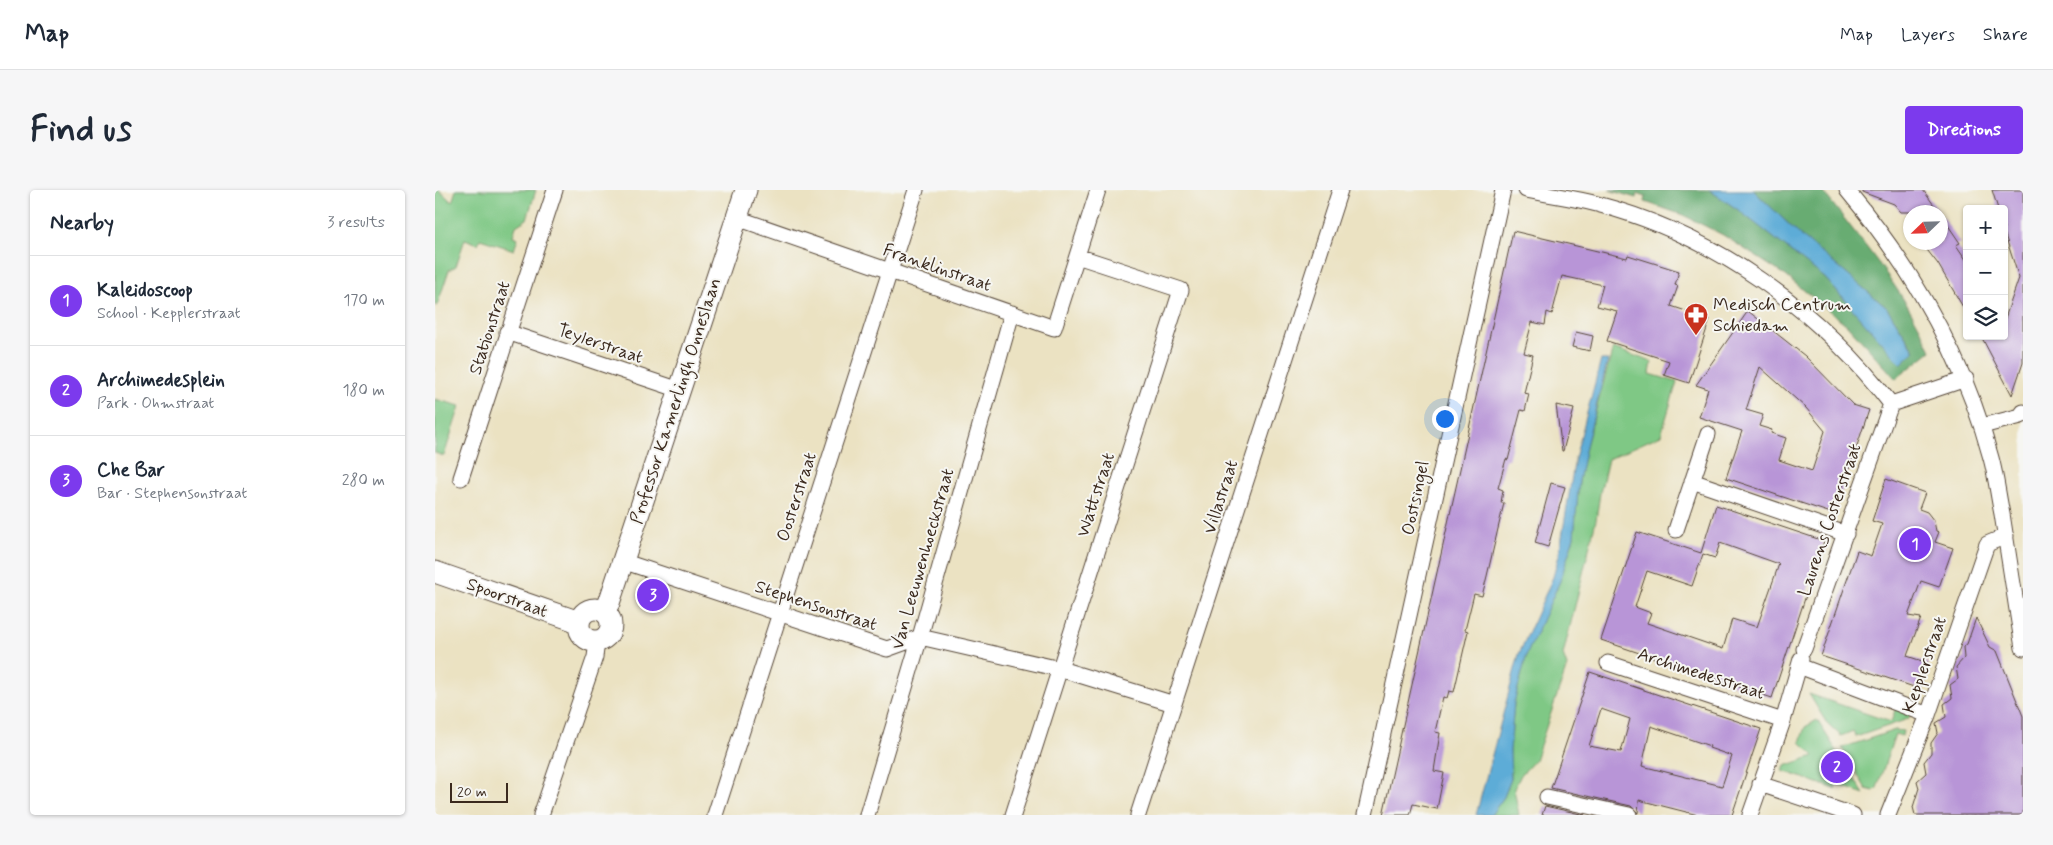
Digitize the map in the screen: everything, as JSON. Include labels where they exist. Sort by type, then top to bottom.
[{"type":"street","name":"Stationstraat","points":[[461,478],[507,332],[555,190]]},
{"type":"street","name":"Professor Kamerlingh Onneslaan","points":[[604,611],[609,603],[746,190]]},
{"type":"street","name":"Oosterstraat","points":[[715,815],[916,190]]},
{"type":"street","points":[[1077,256],[1098,190]]},
{"type":"street","name":"Villastraat","points":[[1138,815],[1340,190]]},
{"type":"street","name":"Oostsingel","points":[[1365,815],[1503,190]]},
{"type":"street","points":[[1526,190],[1598,205],[1647,221],[1698,242],[1743,267],[1839,344],[1866,372],[1891,404],[1966,379]]},
{"type":"street","points":[[1847,190],[1866,213],[1916,284],[1941,327],[1966,379],[1992,460],[2023,648]]},
{"type":"street","name":"Franklinstraat","points":[[737,218],[1054,328],[1077,256]]},
{"type":"street","name":"Wattstraat","points":[[1013,815],[1181,290],[1077,256]]},
{"type":"street","name":"Van Leeuwenhoeckstraat","points":[[867,815],[921,637],[1012,313]]},
{"type":"street","name":"Teylerstraat","points":[[507,332],[680,390]]},
{"type":"street","name":"Laurens Costerstraat","points":[[1750,815],[1783,721],[1801,658],[1891,404]]},
{"type":"street","points":[[1982,426],[2021,416],[2023,412]]},
{"type":"street","points":[[1676,530],[1708,434]]},
{"type":"street","points":[[1692,481],[1846,534]]},
{"type":"street","name":"Kepplerstraat","points":[[1888,815],[1929,714],[1987,544],[2005,536]]},
{"type":"street","name":"Stephensonstraat","points":[[622,561],[887,649],[921,637]]},
{"type":"street","name":"Spoorstraat","points":[[435,572],[579,622]]},
{"type":"street","points":[[599,609],[604,611],[611,620],[611,632],[597,642],[583,636],[579,628],[581,617],[589,610],[599,609]]},
{"type":"street","points":[[921,637],[1060,669],[1174,704]]},
{"type":"street","points":[[541,815],[595,657],[597,642]]},
{"type":"street","points":[[1801,658],[1929,714]]},
{"type":"street","name":"Archimedesstraat","points":[[1608,663],[1783,721]]},
{"type":"street","points":[[1760,784],[1853,815]]},
{"type":"street","points":[[1547,797],[1629,815]]},
{"type":"green space","points":[[435,190],[439,190],[452,202],[456,190],[536,190],[527,219],[516,226],[513,236],[518,238],[514,250],[480,239],[478,244],[465,239],[456,266],[449,270],[437,306],[435,305]]},
{"type":"green space","points":[[1609,190],[1709,190],[1737,209],[1825,278],[1883,343],[1915,350],[1887,308],[1800,235],[1753,190],[1822,190],[1896,288],[1921,329],[1931,351],[1896,379],[1847,325],[1786,276],[1723,235],[1683,215],[1645,202],[1646,196],[1637,193],[1636,198]]},
{"type":"green space","points":[[1613,348],[1652,362],[1650,374],[1677,382],[1661,435],[1608,459],[1596,520],[1563,655],[1567,666],[1535,760],[1521,775],[1514,789],[1519,815],[1491,815],[1504,797],[1511,779],[1510,751],[1514,703],[1527,654],[1560,581],[1574,537],[1579,481],[1586,446]]},
{"type":"green space","points":[[435,399],[460,406],[444,456],[435,453]]},
{"type":"green space","points":[[1809,694],[1891,722],[1896,707],[1911,713],[1908,719],[1856,737],[1853,731],[1841,736],[1826,722]]},
{"type":"green space","points":[[1817,720],[1864,794],[1836,784],[1835,789],[1783,771],[1785,766],[1814,756],[1800,742],[1805,727]]},
{"type":"green space","points":[[1895,730],[1903,731],[1902,736],[1895,734],[1877,788],[1874,791],[1866,789],[1842,748]]},
{"type":"water","points":[[1709,190],[1753,190],[1800,235],[1887,308],[1915,351],[1901,364],[1825,278],[1737,209]]},
{"type":"water","points":[[1601,360],[1608,360],[1579,481],[1574,537],[1560,581],[1527,654],[1514,703],[1510,751],[1511,779],[1504,797],[1491,815],[1476,815],[1519,654],[1553,577],[1559,555],[1575,458]]},
{"type":"building","points":[[1862,190],[1923,190],[1934,205],[1903,205],[1903,212],[1901,212],[1894,204],[1862,192]]},
{"type":"building","points":[[1992,190],[2023,190],[2023,363],[2012,395],[1983,340],[2008,340],[2008,310],[2019,278],[2008,244],[2008,205],[1997,205]]},
{"type":"building","points":[[1948,225],[1960,243],[1956,245],[1963,255],[1963,307],[1938,264],[1927,250],[1948,250]]},
{"type":"building","points":[[1513,231],[1627,258],[1628,255],[1679,271],[1675,285],[1678,286],[1671,306],[1710,319],[1689,383],[1664,375],[1669,361],[1607,341],[1617,311],[1597,306],[1603,285],[1562,276],[1552,314],[1547,312],[1545,325],[1532,322],[1524,353],[1533,355],[1524,393],[1529,394],[1525,411],[1521,410],[1508,460],[1506,459],[1498,488],[1503,490],[1501,503],[1504,503],[1487,576],[1482,596],[1474,594],[1465,630],[1468,631],[1454,692],[1449,691],[1447,698],[1443,697],[1435,732],[1440,733],[1434,771],[1444,773],[1437,809],[1413,804],[1410,815],[1383,815]]},
{"type":"building","points":[[1748,311],[1805,356],[1853,405],[1869,410],[1834,514],[1726,478],[1742,431],[1699,417],[1708,389],[1696,385]],"holes":[[[1760,367],[1806,408],[1825,431],[1812,471],[1779,460],[1786,438],[1771,433],[1772,430],[1759,426],[1763,415],[1746,410]]]},
{"type":"building","points":[[1576,332],[1593,336],[1590,351],[1572,347]]},
{"type":"building","points":[[1556,405],[1574,409],[1563,451],[1562,451]]},
{"type":"building","points":[[1886,479],[1925,493],[1919,509],[1927,512],[1934,521],[1936,531],[1939,532],[1935,542],[1953,548],[1939,587],[1921,581],[1908,616],[1921,618],[1907,656],[1928,663],[1920,689],[1821,656],[1857,551],[1871,556],[1882,524],[1872,521]]},
{"type":"building","points":[[1551,483],[1565,487],[1548,547],[1535,543]]},
{"type":"building","points":[[1716,505],[1824,541],[1772,698],[1601,640],[1637,532],[1701,553]],"holes":[[[1720,543],[1779,564],[1757,627],[1732,619],[1723,649],[1647,623],[1651,613],[1635,607],[1647,571],[1692,586],[1703,554],[1715,558]]]},
{"type":"building","points":[[1976,618],[1990,647],[1997,651],[2023,716],[2023,815],[1915,815],[1913,807],[1919,788],[1917,781],[1926,773],[1924,762],[1931,753],[1931,743],[1938,733],[1936,723],[1946,717],[1944,704],[1952,698],[1950,685],[1958,679],[1956,667],[1964,658],[1963,647],[1967,644]]},
{"type":"building","points":[[1590,672],[1761,729],[1732,815],[1698,815],[1639,800],[1638,813],[1631,806],[1551,788]],"holes":[[[1601,709],[1630,719],[1621,752],[1589,746]],[[1651,726],[1710,746],[1709,748],[1732,756],[1722,786],[1642,766]]]},
{"type":"building","points":[[1545,806],[1585,815],[1542,815]]},
{"type":"place","name":"Medisch Centrum Schiedam","points":[[1696,336]]},
{"type":"place","name":"Kaleidoscoop","points":[[1915,544]]},
{"type":"place","name":"Che Bar","points":[[653,595]]},
{"type":"place","name":"Archimedesplein","points":[[1837,767]]}]
